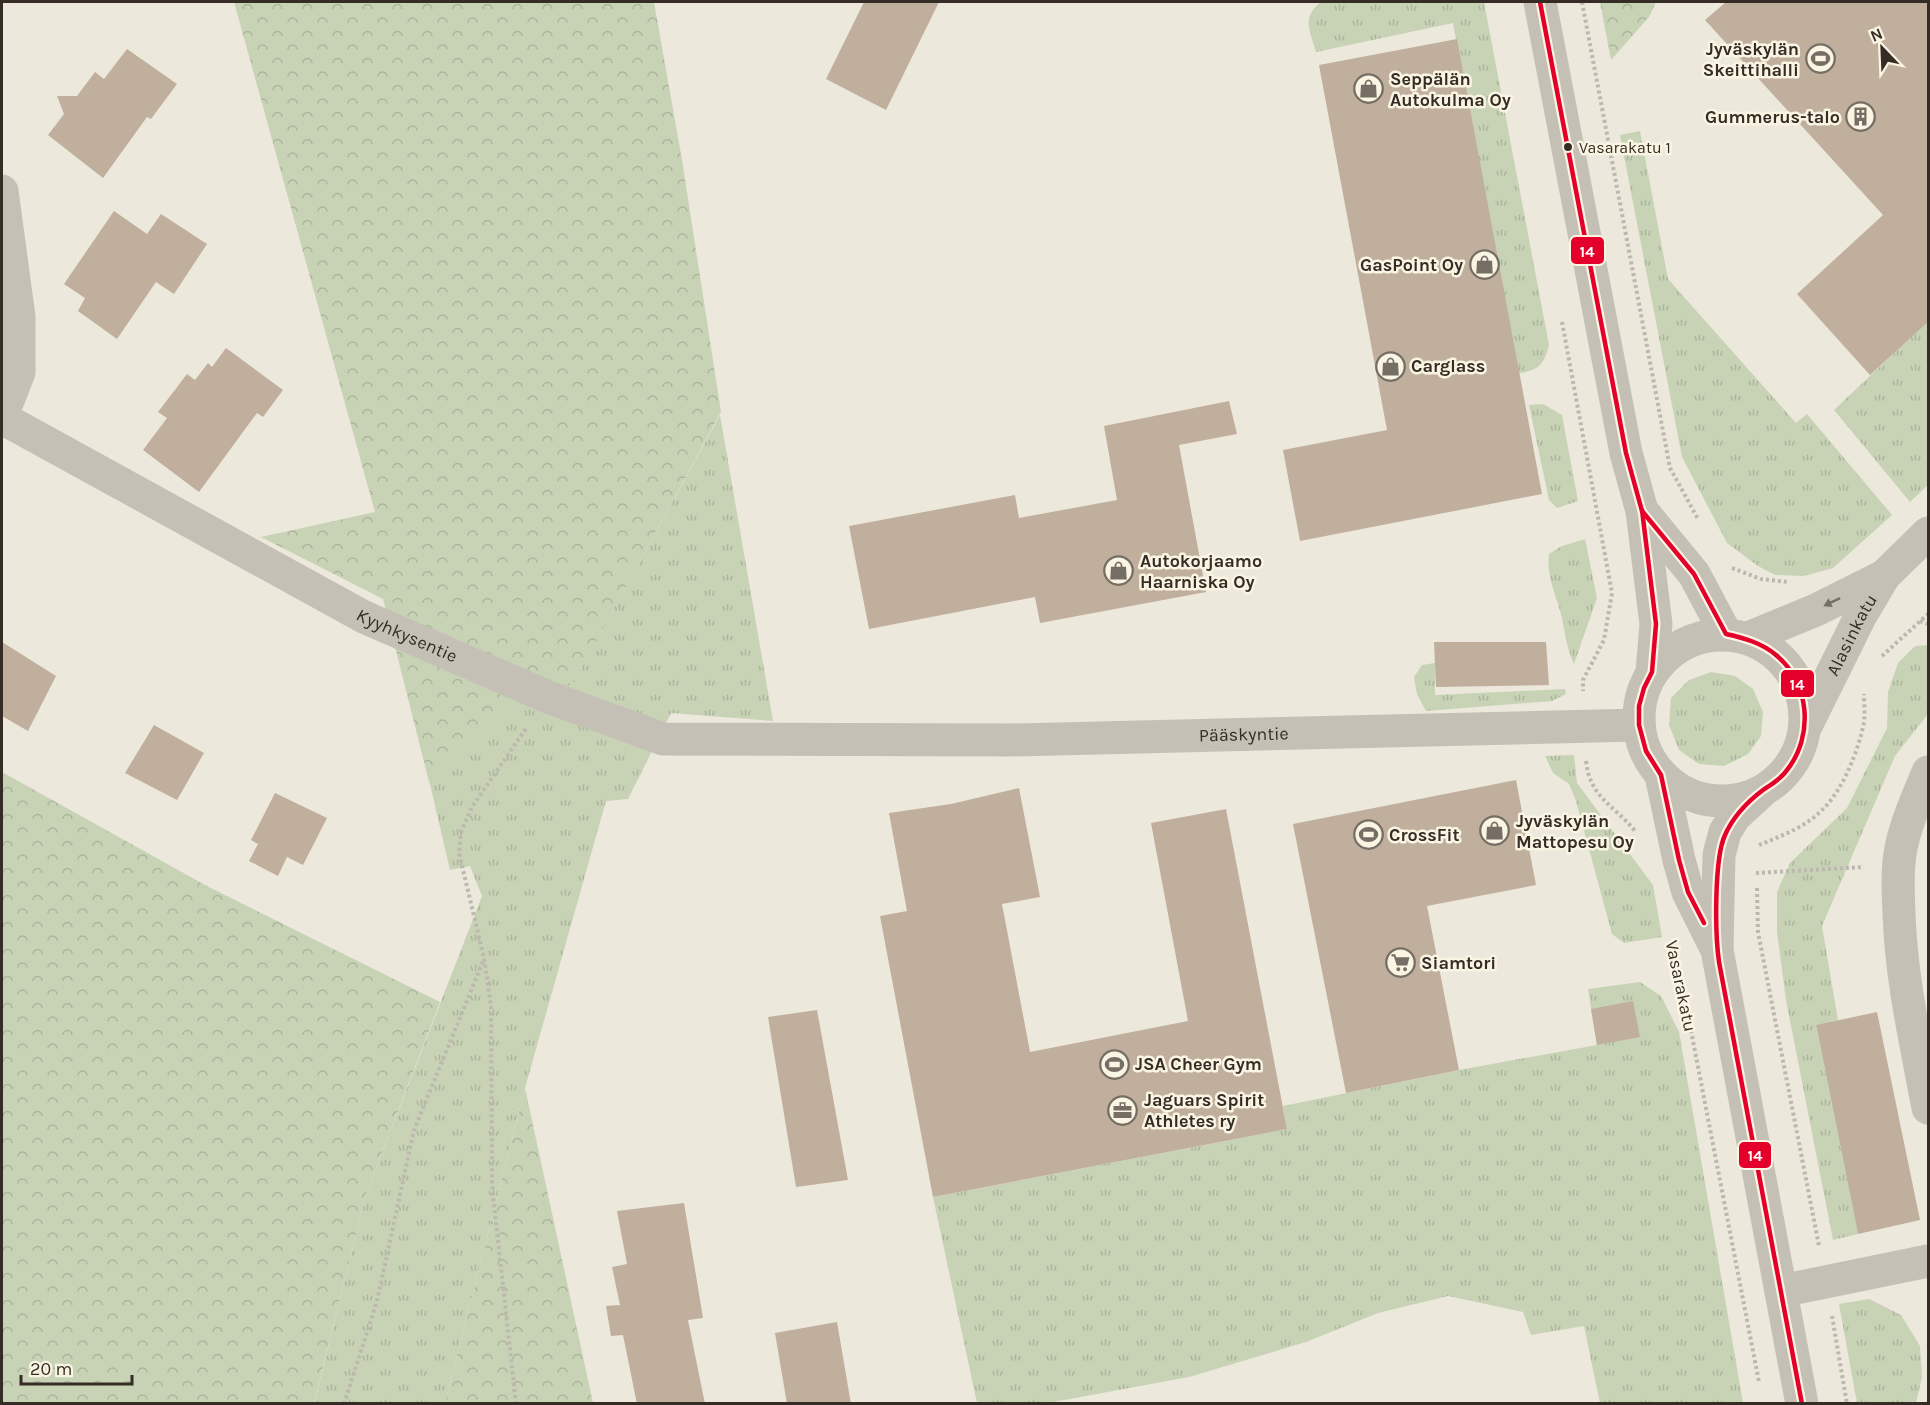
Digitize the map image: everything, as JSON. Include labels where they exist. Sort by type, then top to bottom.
[{"type":"street","points":[[1540,2],[1626,453],[1642,511],[1656,624],[1652,672]]},
{"type":"street","points":[[2,190],[19,328],[19,372],[2,417]]},
{"type":"street","name":"Kyyhkysentie","points":[[2,417],[364,617],[549,697],[663,739],[847,740]]},
{"type":"street","points":[[1642,511],[1694,574],[1737,636]]},
{"type":"street","name":"Alasinkatu","points":[[1806,728],[1861,615],[1884,576],[1929,533]]},
{"type":"street","name":"Alasinkatu","points":[[1737,636],[1816,610],[1884,576]]},
{"type":"street","points":[[1705,636],[1737,636],[1766,646],[1781,658],[1793,673],[1801,690],[1806,728],[1791,766],[1777,781],[1760,793],[1739,799],[1718,801],[1696,797],[1677,788],[1661,775],[1646,751],[1639,725],[1639,706],[1652,672],[1666,655],[1684,644],[1705,636]]},
{"type":"street","name":"Pääskyntie","points":[[847,740],[1011,740],[1639,725]]},
{"type":"street","points":[[1929,772],[1917,799],[1900,851],[1899,866],[1900,945],[1908,1007],[1929,1108]]},
{"type":"street","name":"Vasarakatu","points":[[1661,775],[1688,892],[1717,950]]},
{"type":"street","name":"Vasarakatu","points":[[1760,793],[1735,816],[1725,832],[1719,855],[1717,950],[1802,1404]]},
{"type":"street","points":[[1781,1291],[1929,1261]]},
{"type":"path","points":[[1582,2],[1670,468],[1702,526]]},
{"type":"path","points":[[1612,593],[1604,640],[1583,680],[1583,726],[1588,778],[1607,804],[1640,837]]},
{"type":"path","points":[[1879,659],[1929,614]]},
{"type":"path","points":[[1920,621],[1929,624]]},
{"type":"path","points":[[1719,855],[1755,847],[1790,833],[1823,809],[1844,779],[1855,755],[1864,721],[1863,686]]},
{"type":"path","points":[[516,1404],[492,1186],[491,1006],[484,958],[459,853],[461,831],[472,807],[549,697]]},
{"type":"path","points":[[1756,864],[1758,932],[1826,1281],[1847,1404]]},
{"type":"path","points":[[1756,873],[1899,866]]},
{"type":"path","name":"Vasarakatu","points":[[1673,947],[1760,1392]]},
{"type":"path","points":[[344,1404],[377,1301],[414,1130],[484,958]]},
{"type":"green space","points":[[234,2],[654,2],[682,160],[721,412],[574,682],[520,698],[429,782],[383,599],[261,537],[375,512]]},
{"type":"green space","points":[[1321,2],[1484,2],[1549,345],[1538,367],[1516,374],[1453,23],[1316,52],[1309,19],[1311,13]]},
{"type":"green space","points":[[1600,2],[1656,2],[1649,17],[1611,60]]},
{"type":"green space","points":[[1640,131],[1668,279],[1796,423],[1807,414],[1892,515],[1833,568],[1804,576],[1775,575],[1758,566],[1727,543],[1682,457],[1620,135]]},
{"type":"green space","points":[[1928,321],[1928,485],[1910,502],[1834,410]]},
{"type":"green space","points":[[1543,404],[1562,415],[1578,501],[1557,508],[1549,500],[1529,405]]},
{"type":"green space","points":[[720,415],[773,721],[671,713],[628,799],[606,801],[525,1088],[445,1403],[314,1404],[366,1194],[482,896],[470,866],[450,870],[429,780],[520,697],[574,681]]},
{"type":"green space","points":[[1585,539],[1597,598],[1574,664],[1550,578],[1548,562],[1549,554],[1562,546]]},
{"type":"green space","points":[[1928,645],[1928,714],[1895,756],[1822,926],[1838,1020],[1816,1026],[1858,1234],[1833,1240],[1786,1000],[1777,932],[1777,892],[1790,863],[1847,808],[1887,728],[1888,692],[1898,663],[1915,646]]},
{"type":"green space","points":[[1435,663],[1435,695],[1565,689],[1566,694],[1552,701],[1426,711],[1417,694],[1414,677],[1422,665]]},
{"type":"green space","points":[[1711,672],[1735,676],[1753,689],[1763,712],[1761,736],[1748,754],[1724,766],[1699,764],[1679,750],[1669,725],[1671,698],[1689,680]]},
{"type":"green space","points":[[1574,755],[1577,783],[1653,885],[1662,937],[1624,943],[1612,934],[1576,801],[1569,784],[1553,773],[1545,756]]},
{"type":"green space","points":[[2,772],[205,885],[440,1002],[366,1194],[314,1403],[2,1403]]},
{"type":"green space","points":[[1640,982],[1661,996],[1679,1032],[1743,1403],[1600,1403],[1584,1326],[1531,1335],[1523,1312],[1448,1296],[1378,1313],[1306,1342],[1189,1377],[1048,1403],[977,1403],[933,1197],[1287,1129],[1283,1106],[1597,1045],[1588,989]]},
{"type":"green space","points":[[525,1088],[593,1403],[445,1403]]},
{"type":"green space","points":[[1869,1299],[1901,1315],[1920,1346],[1922,1377],[1916,1403],[1857,1403],[1839,1304]]},
{"type":"building","points":[[864,2],[939,2],[886,110],[826,79]]},
{"type":"building","name":"Gummerus-talo","points":[[1726,2],[1929,2],[1929,321],[1870,375],[1797,294],[1883,215],[1705,20]]},
{"type":"building","points":[[1457,39],[1542,494],[1300,541],[1283,450],[1387,430],[1319,65]]},
{"type":"building","points":[[127,49],[177,84],[151,119],[147,117],[103,178],[48,135],[64,114],[57,96],[77,96],[95,72],[104,79]]},
{"type":"building","points":[[114,211],[147,234],[161,214],[207,244],[174,294],[156,282],[117,339],[78,311],[85,298],[64,284]]},
{"type":"building","points":[[226,348],[283,390],[263,417],[257,413],[199,492],[143,450],[167,418],[158,412],[187,374],[195,380],[208,363],[212,367]]},
{"type":"building","points":[[1229,401],[1237,434],[1179,445],[1206,592],[1040,623],[1035,597],[869,629],[849,526],[1015,495],[1019,518],[1117,500],[1104,426]]},
{"type":"building","points":[[2,642],[56,676],[28,731],[2,716]]},
{"type":"building","points":[[1434,642],[1546,642],[1549,685],[1436,687]]},
{"type":"building","points":[[154,725],[204,753],[177,800],[125,773]]},
{"type":"building","points":[[1516,780],[1536,885],[1427,906],[1459,1070],[1346,1093],[1293,824]]},
{"type":"building","points":[[1019,788],[1040,897],[1002,904],[1030,1052],[1188,1021],[1151,823],[1226,809],[1287,1129],[933,1197],[880,916],[907,911],[889,813],[951,804]]},
{"type":"building","points":[[275,793],[327,818],[303,865],[287,857],[278,876],[249,861],[258,844],[251,840]]},
{"type":"building","points":[[1633,1001],[1640,1037],[1597,1045],[1591,1009]]},
{"type":"building","points":[[817,1010],[848,1180],[796,1187],[768,1017]]},
{"type":"building","points":[[1877,1012],[1920,1220],[1858,1234],[1816,1025]]},
{"type":"building","points":[[684,1203],[703,1318],[688,1320],[705,1404],[637,1404],[623,1335],[611,1336],[606,1306],[620,1305],[612,1267],[627,1264],[617,1211]]},
{"type":"building","points":[[837,1322],[851,1404],[787,1404],[775,1333]]},
{"type":"transit line","name":"14","points":[[1540,2],[1626,453],[1642,511],[1694,574],[1726,634],[1765,647],[1776,655],[1796,680],[1802,695],[1804,726],[1796,756],[1782,776],[1741,810],[1725,835],[1721,846],[1717,878],[1716,916],[1719,962],[1802,1404]]},
{"type":"transit line","name":"14","points":[[1642,510],[1656,624],[1652,672],[1639,706],[1639,725],[1646,751],[1661,775],[1688,892],[1704,923]]},
{"type":"place","name":"Jyväskylän Skeittihalli","points":[[1820,59]]},
{"type":"place","name":"Seppälän Autokulma Oy","points":[[1369,89]]},
{"type":"place","name":"Gummerus-talo","points":[[1861,117]]},
{"type":"place","name":"Vasarakatu 1","points":[[1568,147]]},
{"type":"place","name":"GasPoint Oy","points":[[1484,265]]},
{"type":"place","name":"Carglass","points":[[1390,366]]},
{"type":"place","name":"Autokorjaamo Haarniska Oy","points":[[1119,571]]},
{"type":"place","name":"Jyväskylän Mattopesu Oy","points":[[1495,831]]},
{"type":"place","name":"CrossFit","points":[[1368,835]]},
{"type":"place","name":"Siamtori","points":[[1400,963]]},
{"type":"place","name":"JSA Cheer Gym","points":[[1114,1064]]},
{"type":"place","name":"Jaguars Spirit Athletes ry","points":[[1123,1110]]}]
